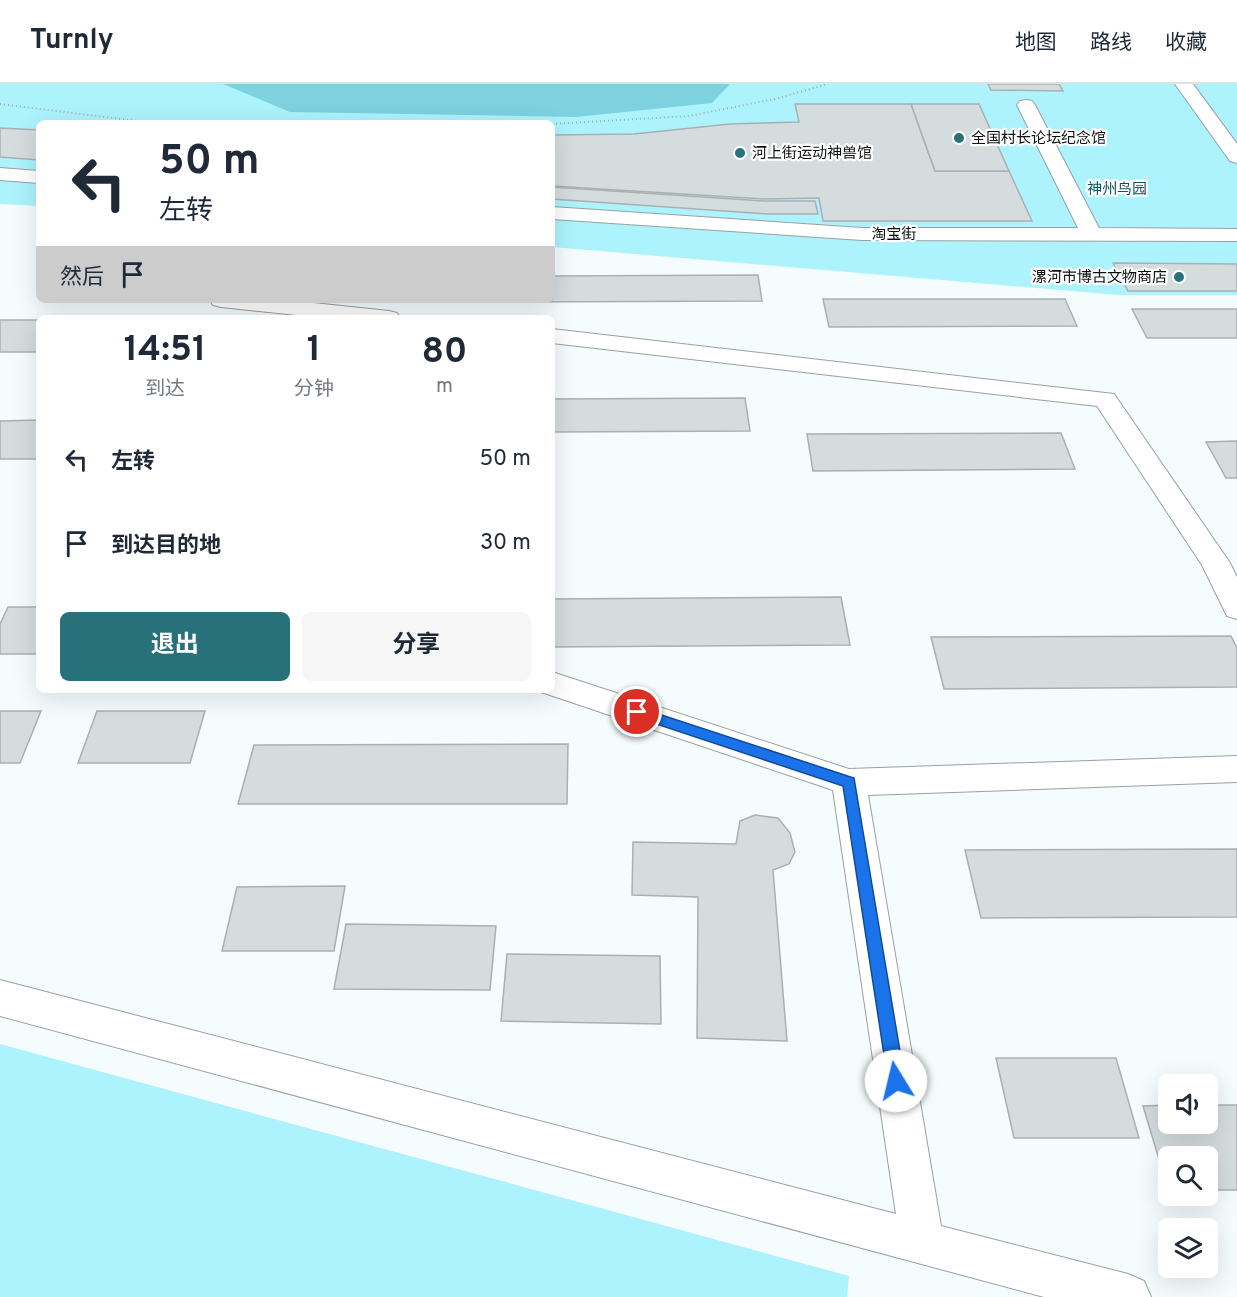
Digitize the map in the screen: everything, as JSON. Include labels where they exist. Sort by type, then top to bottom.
[{"type":"street","points":[[1184,84],[1237,157]]},
{"type":"street","points":[[1026,105],[1091,234]]},
{"type":"street","points":[[0,174],[36,177]]},
{"type":"street","name":"淘宝街","points":[[555,213],[862,234],[1237,235]]},
{"type":"street","points":[[248,303],[361,315]]},
{"type":"street","points":[[555,336],[1106,399],[1227,564],[1237,609]]},
{"type":"street","points":[[555,685],[849,782],[1237,770]]},
{"type":"street","points":[[849,782],[922,1242]]},
{"type":"street","points":[[0,998],[1128,1297]]},
{"type":"path","points":[[555,124],[689,116],[775,99],[828,84]]},
{"type":"path","points":[[0,104],[130,120]]},
{"type":"green space","name":"神州鸟园","points":[[0,84],[1237,84],[1237,295],[1119,295],[555,247],[555,120],[36,120],[36,206],[0,204]]},
{"type":"green space","points":[[0,1044],[849,1276],[847,1297],[0,1297]]},
{"type":"shaded area","points":[[223,84],[730,84],[712,103],[576,117],[290,112]]},
{"type":"building","points":[[988,84],[1059,84],[1063,91],[991,90]]},
{"type":"building","name":"河上街运动神兽馆","points":[[795,104],[911,104],[935,171],[1009,171],[1032,221],[823,221],[819,198],[764,199],[555,186],[555,135],[634,134],[730,124],[799,122]]},
{"type":"building","name":"全国村长论坛纪念馆","points":[[911,104],[979,104],[1009,171],[935,171]]},
{"type":"building","points":[[0,128],[36,130],[36,160],[0,157]]},
{"type":"building","points":[[555,187],[765,201],[815,201],[818,214],[767,214],[555,199]]},
{"type":"building","name":"漯河市博古文物商店","points":[[1113,263],[1237,264],[1237,291],[1128,291]]},
{"type":"building","points":[[758,275],[762,301],[555,302],[555,276]]},
{"type":"building","points":[[823,299],[1065,299],[1077,326],[829,327]]},
{"type":"building","points":[[1132,309],[1237,309],[1237,338],[1147,338]]},
{"type":"building","points":[[0,320],[36,320],[36,352],[0,352]]},
{"type":"building","points":[[745,398],[750,431],[555,432],[555,399]]},
{"type":"building","points":[[36,420],[36,459],[0,459],[0,421]]},
{"type":"building","points":[[1061,433],[1075,469],[813,471],[807,434]]},
{"type":"building","points":[[1237,441],[1237,478],[1226,478],[1206,442]]},
{"type":"building","points":[[841,597],[850,645],[555,647],[555,599]]},
{"type":"building","points":[[8,607],[36,607],[36,654],[0,654],[0,624]]},
{"type":"building","points":[[1231,636],[1237,648],[1237,687],[944,689],[931,637]]},
{"type":"building","points":[[0,711],[41,711],[20,763],[0,763]]},
{"type":"building","points":[[97,711],[205,711],[190,763],[78,763]]},
{"type":"building","points":[[568,744],[567,804],[238,804],[254,745]]},
{"type":"building","points":[[755,815],[778,818],[790,833],[795,852],[789,864],[773,870],[787,1041],[697,1038],[698,897],[632,895],[633,842],[736,844],[740,821]]},
{"type":"building","points":[[1237,849],[1237,917],[981,918],[965,850]]},
{"type":"building","points":[[345,886],[334,951],[222,951],[237,887]]},
{"type":"building","points":[[346,924],[496,926],[490,990],[334,989]]},
{"type":"building","points":[[507,954],[660,956],[661,1024],[501,1021]]},
{"type":"building","points":[[996,1058],[1116,1058],[1139,1138],[1014,1138]]},
{"type":"building","points":[[1158,1105],[1158,1134],[1218,1134],[1218,1105],[1237,1105],[1237,1190],[1218,1190],[1218,1146],[1158,1146],[1158,1156],[1143,1106]]},
{"type":"place","name":"全国村长论坛纪念馆","points":[[959,138]]},
{"type":"place","name":"河上街运动神兽馆","points":[[740,153]]},
{"type":"place","name":"漯河市博古文物商店","points":[[1179,277]]},
{"type":"route","points":[[637,712],[849,782],[896,1081]]}]
